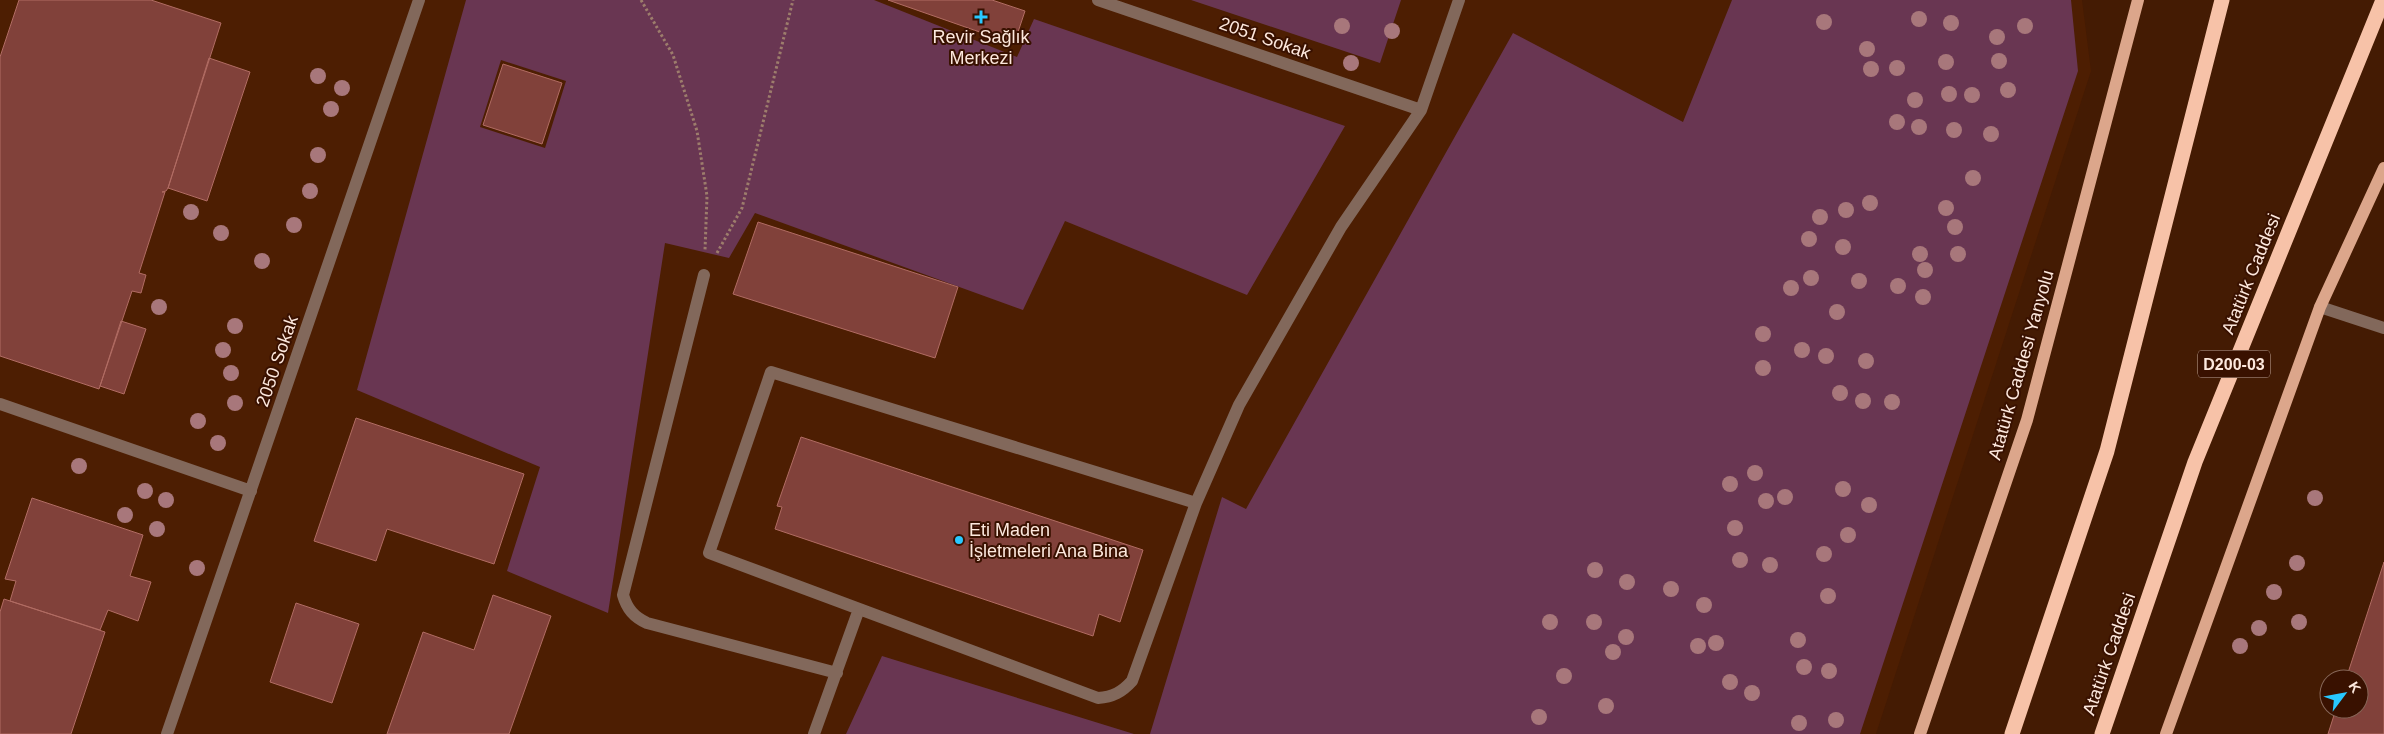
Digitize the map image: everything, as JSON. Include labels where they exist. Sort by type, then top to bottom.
[{"type":"highway","points":[[2012,734],[2107,451],[2222,0]]},
{"type":"highway","name":"Atatürk Caddesi","points":[[2102,734],[2195,462],[2383,0]]},
{"type":"main road","name":"Atatürk Caddesi Yanyolu","points":[[1920,734],[2026,420],[2138,0]]},
{"type":"main road","points":[[2166,734],[2320,306],[2384,168]]},
{"type":"lane","name":"2050 Sokak","points":[[167,734],[419,0]]},
{"type":"lane","name":"2051 Sokak","points":[[1098,0],[1421,110]]},
{"type":"lane","points":[[1196,504],[771,372],[709,553],[1098,698],[1108,697],[1125,688],[1132,680],[1196,504],[1239,405],[1341,227],[1421,110],[1459,0]]},
{"type":"lane","points":[[704,275],[623,595],[625,603],[637,618],[647,623],[837,673]]},
{"type":"lane","points":[[2320,306],[2384,328]]},
{"type":"lane","points":[[0,404],[251,491]]},
{"type":"lane","points":[[814,734],[859,610]]},
{"type":"path","points":[[642,0],[673,54],[697,131],[707,196],[704,275]]},
{"type":"path","points":[[704,275],[742,208],[793,0]]},
{"type":"shaded area","points":[[0,0],[2082,0],[2091,71],[1876,734],[0,734]]},
{"type":"shaded area","points":[[466,0],[874,0],[1017,57],[1034,19],[1345,126],[1247,295],[1065,221],[1023,310],[755,213],[729,258],[665,243],[608,613],[507,571],[540,467],[357,390]],"holes":[[[501,60],[566,81],[545,148],[480,127]]]},
{"type":"shaded area","points":[[1191,0],[1401,0],[1380,63]]},
{"type":"shaded area","points":[[1732,0],[2071,0],[2078,71],[1860,734],[1150,734],[1222,497],[1246,509],[1513,33],[1683,122]]},
{"type":"shaded area","points":[[882,656],[1134,734],[846,734]]},
{"type":"building","points":[[19,0],[151,0],[221,23],[168,188],[162,192],[165,192],[139,273],[146,275],[141,293],[132,291],[99,389],[0,356],[0,57]]},
{"type":"building","name":"Revir Sağlık Merkezi","points":[[888,0],[992,0],[1025,11],[1014,44]]},
{"type":"building","points":[[209,58],[250,72],[207,201],[168,188]]},
{"type":"building","points":[[503,64],[562,83],[542,144],[483,125]]},
{"type":"building","points":[[758,222],[958,287],[935,358],[733,294]]},
{"type":"building","points":[[121,321],[146,329],[124,394],[100,386]]},
{"type":"building","points":[[356,418],[524,474],[494,564],[387,529],[376,561],[314,541]]},
{"type":"building","name":"Eti Maden İşletmeleri Ana Bina","points":[[801,437],[1143,550],[1120,622],[1099,614],[1093,636],[775,529],[782,507],[777,506]]},
{"type":"building","points":[[32,498],[143,535],[130,576],[151,582],[138,621],[108,610],[100,630],[10,601],[16,581],[5,579]]},
{"type":"building","points":[[2384,562],[2384,734],[2328,734],[2333,719],[2369,719],[2369,669],[2349,669]]},
{"type":"building","points":[[493,595],[551,616],[509,734],[387,734],[423,632],[474,650]]},
{"type":"building","points":[[4,599],[105,632],[71,734],[0,734],[0,612]]},
{"type":"building","points":[[296,603],[359,624],[332,703],[270,682]]},
{"type":"place","name":"Revir Sağlık Merkezi","points":[[981,17]]},
{"type":"place","name":"Eti Maden İşletmeleri Ana Bina","points":[[959,540]]}]
